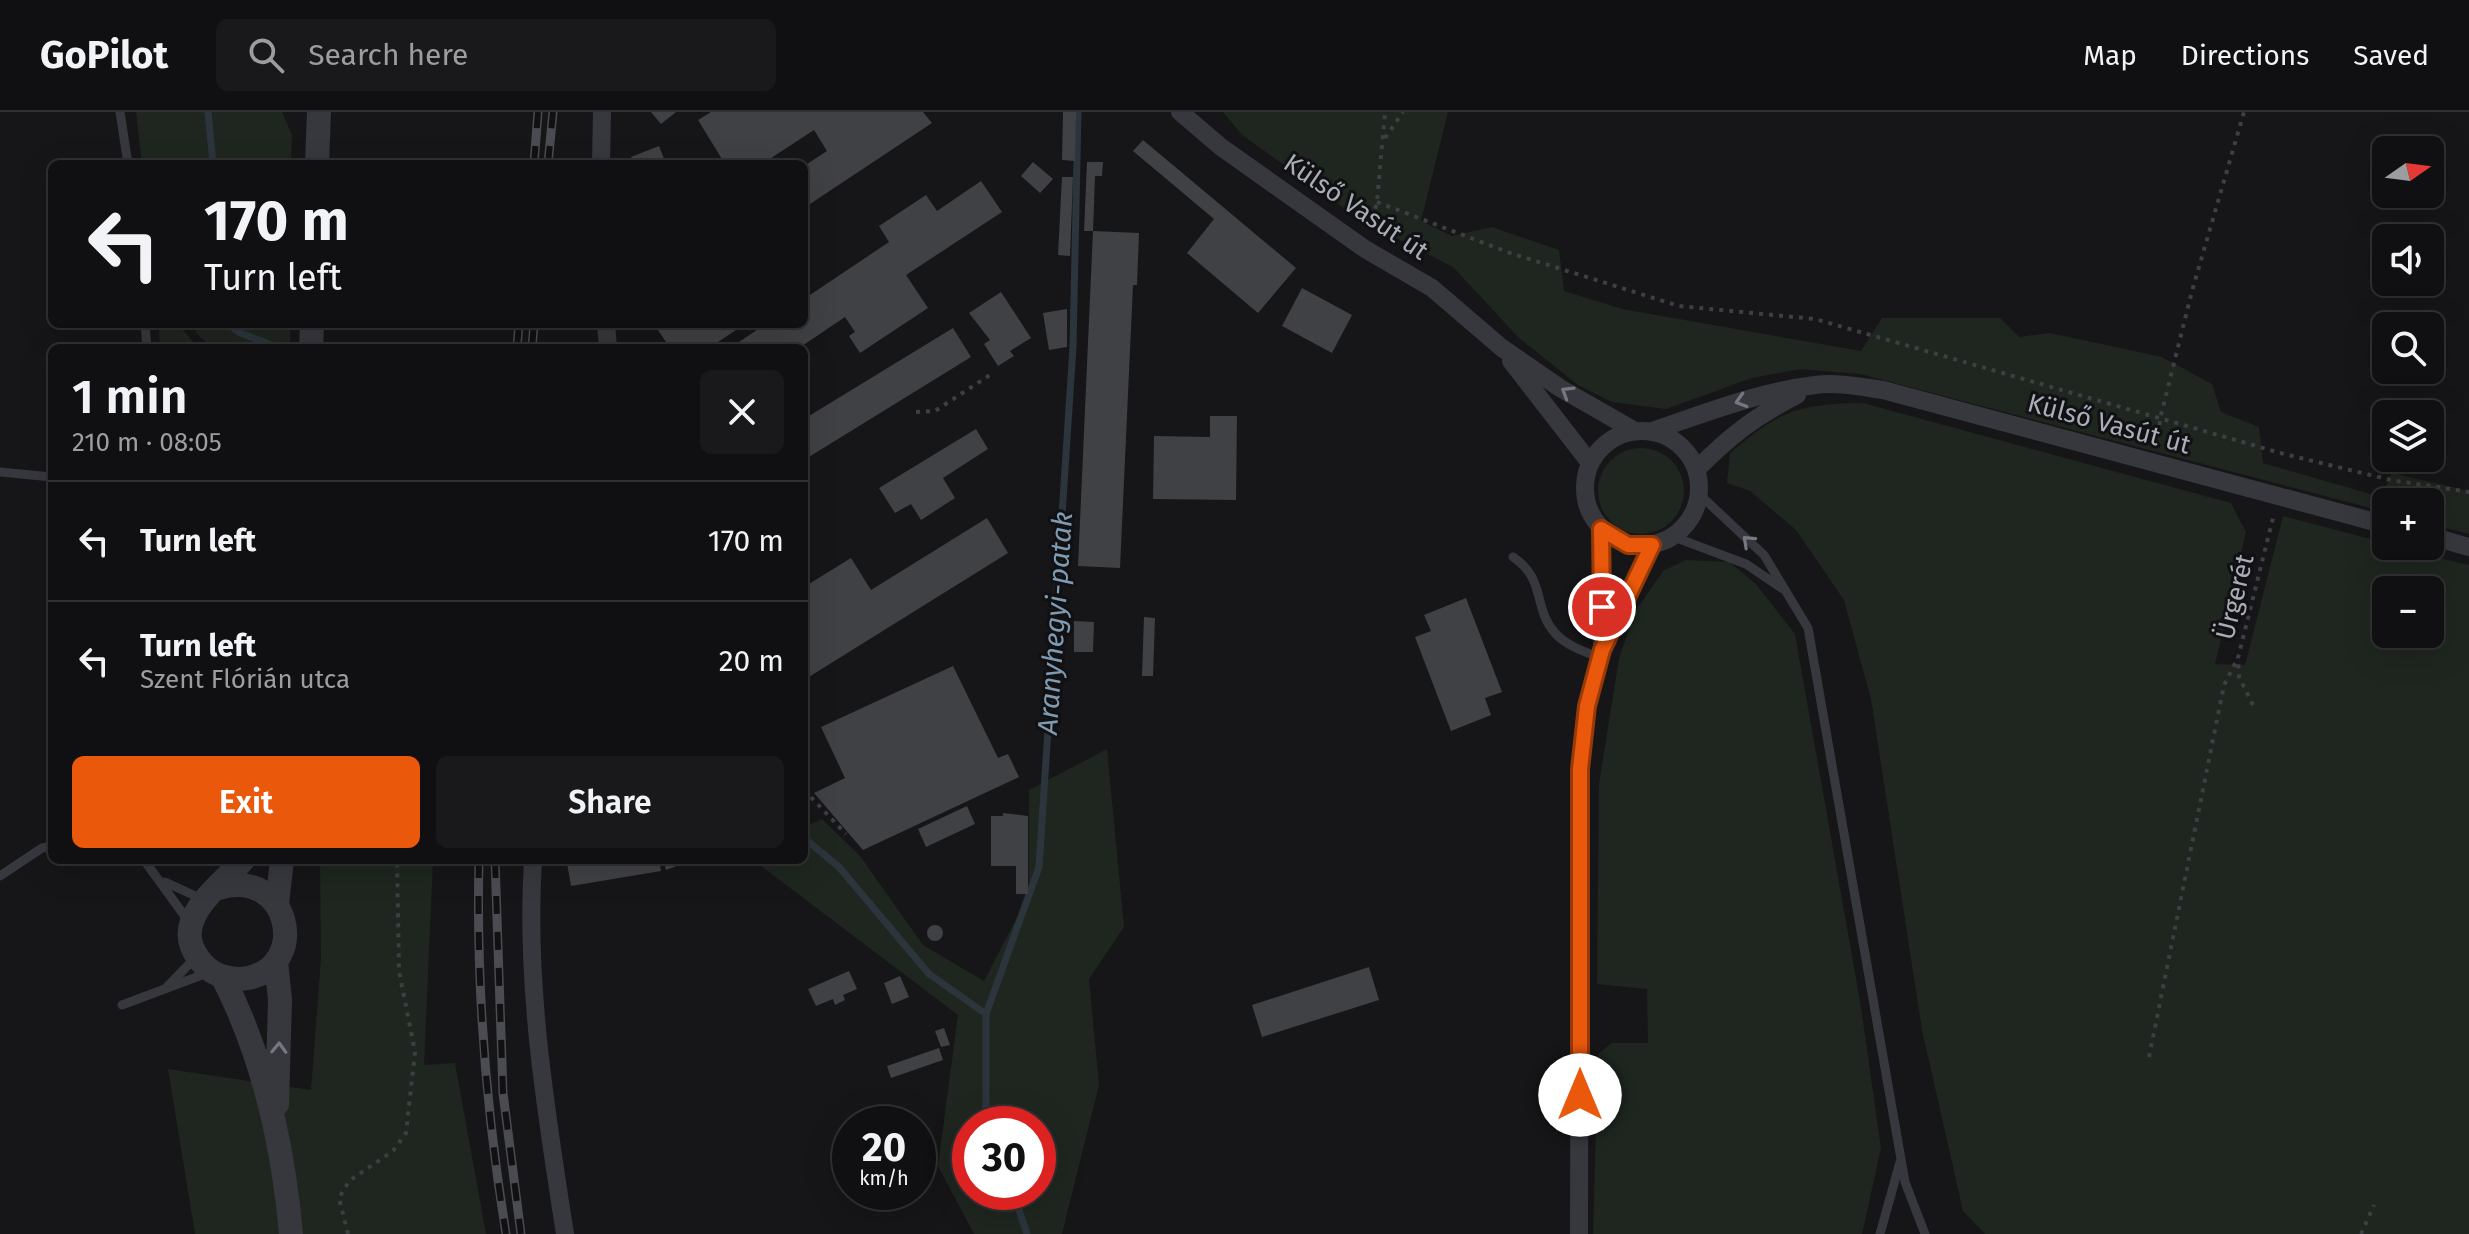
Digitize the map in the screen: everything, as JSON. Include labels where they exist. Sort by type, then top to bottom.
[{"type":"street","points":[[317,160],[319,112]]},
{"type":"street","points":[[601,160],[602,112]]},
{"type":"street","name":"Külső Vasút út","points":[[1180,112],[1221,147],[1365,249],[1432,288],[1502,348],[1560,388],[1644,431],[1748,399],[1817,384],[1883,390],[2372,521]]},
{"type":"street","name":"Külső Vasút út","points":[[1502,348],[1590,463]]},
{"type":"street","points":[[1697,469],[1730,435],[1755,416],[1817,384]]},
{"type":"street","points":[[1601,529],[1628,545],[1652,545],[1674,537],[1692,517],[1700,495],[1697,469],[1684,448],[1644,431],[1618,435],[1603,445],[1590,463],[1585,481],[1586,501],[1601,529],[1601,654]]},
{"type":"street","points":[[2444,540],[2469,547]]},
{"type":"street","points":[[1579,1234],[1580,769],[1587,706],[1601,654],[1652,545]]},
{"type":"street","points":[[239,864],[210,893],[191,925],[190,942],[247,1025],[276,1126],[291,1234]]},
{"type":"street","points":[[277,904],[282,864]]},
{"type":"street","points":[[533,864],[531,933],[540,1048],[565,1234]]},
{"type":"street","points":[[210,893],[244,884],[268,894],[284,917],[286,932],[276,961],[280,1000],[276,1126]]},
{"type":"street","points":[[209,968],[251,977],[276,961]]},
{"type":"lane","points":[[120,112],[127,160]]},
{"type":"lane","points":[[0,472],[48,477]]},
{"type":"lane","points":[[1700,495],[1764,555],[1808,628],[1905,1182],[1925,1234]]},
{"type":"lane","points":[[1674,537],[1746,564],[1789,593]]},
{"type":"lane","points":[[1513,557],[1530,569],[1548,622],[1556,635],[1601,654]]},
{"type":"lane","points":[[0,876],[48,847]]},
{"type":"lane","points":[[147,864],[191,925]]},
{"type":"lane","points":[[163,882],[210,893]]},
{"type":"lane","points":[[164,990],[209,968]]},
{"type":"lane","points":[[122,1005],[164,990],[209,968]]},
{"type":"lane","points":[[1880,1234],[1901,1158]]},
{"type":"path","points":[[1365,249],[1377,202],[1385,112]]},
{"type":"path","points":[[1384,140],[1403,112]]},
{"type":"path","points":[[2160,419],[2192,291],[2244,112]]},
{"type":"path","points":[[1377,202],[1510,253],[1679,306],[1815,319],[2160,419],[2375,476],[2469,492]]},
{"type":"path","points":[[916,412],[935,411],[993,373]]},
{"type":"path","name":"Ürgerét","points":[[2253,705],[2239,677],[2238,658],[2278,496]]},
{"type":"path","points":[[2149,1057],[2224,685],[2238,658]]},
{"type":"path","points":[[808,794],[846,834]]},
{"type":"path","points":[[348,1234],[339,1198],[349,1181],[393,1151],[406,1133],[415,1052],[399,971],[397,864]]},
{"type":"path","points":[[2361,1234],[2374,1205]]},
{"type":"shaded area","points":[[136,112],[282,112],[292,135],[291,160],[142,160]]},
{"type":"shaded area","points":[[1223,112],[1448,112],[1421,221],[1452,236],[1492,227],[1559,250],[1564,291],[1622,309],[1861,351],[1882,318],[2000,318],[2019,337],[2050,333],[2162,357],[2212,384],[2221,412],[2259,427],[2263,463],[2372,494],[2372,508],[1860,374],[1800,369],[1752,378],[1666,409],[1612,402],[1578,385],[1519,338],[1453,267],[1359,219],[1242,135]]},
{"type":"shaded area","points":[[181,328],[195,344],[160,344],[159,329]]},
{"type":"shaded area","points":[[195,328],[290,328],[290,344],[212,344]]},
{"type":"shaded area","points":[[1863,403],[2231,503],[2246,532],[2215,664],[2245,665],[2283,516],[2372,539],[2372,560],[2444,559],[2469,565],[2469,1234],[1985,1234],[1963,1211],[1922,1030],[1871,699],[1844,600],[1796,530],[1750,491],[1727,483],[1730,453],[1776,419],[1822,405]]},
{"type":"shaded area","points":[[1641,448],[1665,455],[1677,467],[1684,491],[1677,515],[1665,527],[1641,534],[1617,527],[1605,515],[1598,491],[1605,467],[1617,455]]},
{"type":"shaded area","points":[[2392,473],[2469,491],[2469,534],[2444,528],[2444,488],[2385,488]]},
{"type":"shaded area","points":[[1686,560],[1729,562],[1756,584],[1795,634],[1861,1007],[1881,1148],[1862,1234],[1593,1234],[1598,1054],[1612,1043],[1648,1043],[1647,989],[1597,984],[1599,784],[1619,659],[1634,613],[1663,571]]},
{"type":"shaded area","points":[[1107,749],[1124,927],[1089,979],[1099,1085],[1062,1234],[974,1234],[961,1210],[1056,1210],[1056,1106],[952,1106],[952,1192],[938,1166],[958,1015],[758,864],[808,864],[808,825],[822,819],[860,856],[923,945],[984,981],[1029,894],[1029,790]]},
{"type":"shaded area","points":[[320,864],[433,864],[424,1065],[455,1063],[486,1234],[195,1234],[168,1069],[311,1090],[321,959]]},
{"type":"building","points":[[651,112],[676,112],[661,124]]},
{"type":"building","points":[[711,112],[923,112],[932,123],[808,205],[808,163],[827,151],[814,130],[768,160],[723,160],[698,120]]},
{"type":"building","points":[[1063,112],[1076,112],[1075,161],[1062,160]]},
{"type":"building","points":[[1143,140],[1296,268],[1258,313],[1187,253],[1214,219],[1133,151]]},
{"type":"building","points":[[659,146],[664,160],[632,160],[631,157]]},
{"type":"building","points":[[1033,162],[1053,179],[1040,193],[1021,176]]},
{"type":"building","points":[[1087,162],[1103,162],[1102,176],[1095,176],[1093,231],[1084,231]]},
{"type":"building","points":[[1062,177],[1073,177],[1070,256],[1058,255]]},
{"type":"building","points":[[981,181],[1002,212],[906,275],[928,308],[860,353],[849,336],[855,332],[845,317],[805,344],[736,344],[760,328],[808,328],[808,296],[889,242],[879,226],[926,195],[937,211]]},
{"type":"building","points":[[1093,231],[1139,233],[1137,285],[1133,285],[1120,568],[1078,566]]},
{"type":"building","points":[[1302,288],[1352,315],[1332,353],[1282,326]]},
{"type":"building","points":[[1001,292],[1031,338],[1010,351],[1014,356],[998,366],[984,344],[990,340],[969,313]]},
{"type":"building","points":[[1067,309],[1067,347],[1049,350],[1043,313]]},
{"type":"building","points":[[657,328],[739,328],[715,344],[667,344]]},
{"type":"building","points":[[953,328],[971,357],[808,458],[808,417]]},
{"type":"building","points":[[1210,416],[1237,416],[1236,500],[1153,499],[1154,436],[1210,437]]},
{"type":"building","points":[[976,429],[988,449],[943,478],[955,498],[921,520],[911,504],[895,513],[879,488]]},
{"type":"building","points":[[987,518],[1008,553],[808,678],[808,585],[851,558],[871,590]]},
{"type":"building","points":[[1466,598],[1502,692],[1485,698],[1491,715],[1451,731],[1415,637],[1431,631],[1424,615]]},
{"type":"building","points":[[1144,617],[1155,618],[1153,676],[1142,676]]},
{"type":"building","points":[[1074,621],[1094,622],[1093,652],[1074,652]]},
{"type":"building","points":[[953,666],[998,758],[1008,754],[1019,777],[863,850],[814,793],[845,778],[821,727]]},
{"type":"building","points":[[967,806],[975,824],[926,847],[918,829]]},
{"type":"building","points":[[1003,813],[1028,816],[1028,894],[1016,894],[1016,866],[991,866],[991,816],[1003,816]]},
{"type":"building","points":[[567,864],[660,864],[661,871],[571,886]]},
{"type":"building","points":[[664,864],[682,864],[666,870]]},
{"type":"building","points":[[935,925],[941,927],[941,939],[935,941],[929,939],[927,933],[929,927]]},
{"type":"building","points":[[1369,967],[1379,1000],[1262,1037],[1252,1005]]},
{"type":"building","points":[[849,971],[857,989],[843,995],[845,1000],[835,1005],[833,999],[816,1006],[808,989]]},
{"type":"building","points":[[900,976],[909,997],[892,1004],[884,983]]},
{"type":"building","points":[[944,1028],[950,1045],[941,1047],[935,1031]]},
{"type":"building","points":[[939,1048],[943,1060],[891,1078],[887,1066]]},
{"type":"waterway","points":[[208,112],[213,160]]},
{"type":"waterway","name":"Aranyhegyi-patak","points":[[986,1106],[986,1014],[1039,867],[1073,347],[1078,112]]},
{"type":"waterway","points":[[233,328],[269,344]]},
{"type":"waterway","points":[[808,841],[839,867],[929,974],[986,1014]]},
{"type":"waterway","name":"Aranyhegyi-patak","points":[[1019,1210],[1027,1234]]},
{"type":"railway","points":[[534,160],[538,112]]},
{"type":"railway","points":[[548,160],[553,112]]},
{"type":"railway","points":[[517,344],[519,328]]},
{"type":"railway","points":[[532,344],[534,328]]},
{"type":"railway","points":[[479,864],[479,954],[484,1047],[506,1234]]},
{"type":"railway","points":[[495,864],[503,1093],[521,1234]]},
{"type":"route","points":[[1580,1095],[1580,769],[1587,706],[1602,650],[1652,545],[1628,545],[1601,529],[1602,607]]}]
